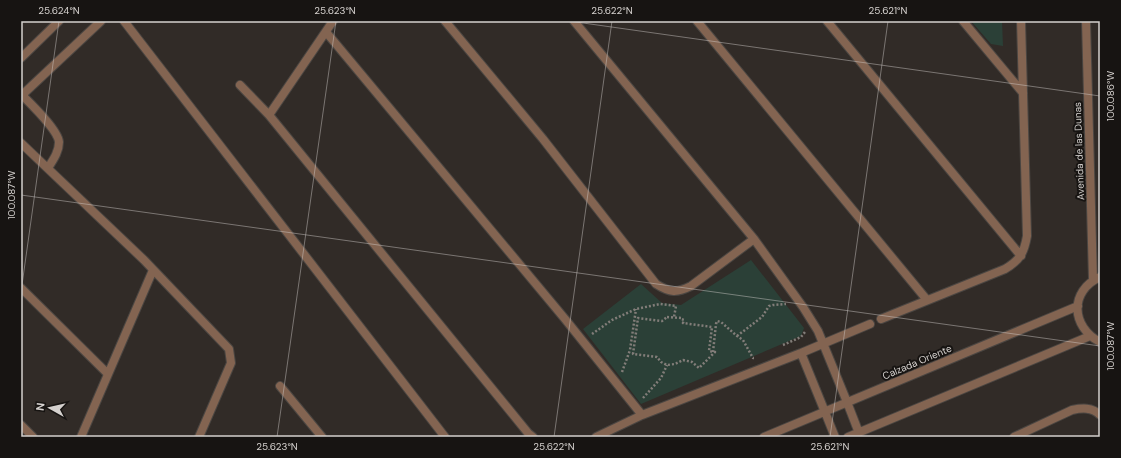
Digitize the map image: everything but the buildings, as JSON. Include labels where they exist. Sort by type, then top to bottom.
[{"type":"street","points":[[21,58],[60,21]]},
{"type":"street","points":[[48,168],[57,154],[59,141],[51,126],[21,95],[101,21]]},
{"type":"street","points":[[124,21],[445,437]]},
{"type":"street","points":[[269,115],[333,21]]},
{"type":"street","points":[[445,21],[543,139],[656,284],[664,290],[674,292],[691,286],[754,239]]},
{"type":"street","points":[[574,21],[754,239],[804,307],[818,330],[858,433]]},
{"type":"street","points":[[697,21],[927,300]]},
{"type":"street","points":[[827,21],[1021,256]]},
{"type":"street","points":[[963,21],[1024,93]]},
{"type":"street","points":[[881,319],[1005,269],[1014,264],[1021,256],[1025,248],[1027,236],[1021,21]]},
{"type":"street","name":"Avenida de las Dunas","points":[[1086,21],[1096,278]]},
{"type":"street","points":[[326,32],[565,318],[642,416]]},
{"type":"street","points":[[240,85],[269,115],[532,437]]},
{"type":"street","points":[[21,143],[153,270],[230,348],[230,363],[199,437]]},
{"type":"street","points":[[81,437],[153,270]]},
{"type":"street","points":[[1096,278],[1085,287],[1080,296],[1078,317],[1083,328],[1090,336],[1100,342]]},
{"type":"street","points":[[21,288],[108,374]]},
{"type":"street","name":"Calzada Oriente","points":[[764,437],[777,435],[847,402],[1078,306]]},
{"type":"street","points":[[596,437],[642,416],[802,353],[870,324]]},
{"type":"street","points":[[848,437],[1090,336]]},
{"type":"street","points":[[802,353],[835,437]]},
{"type":"street","points":[[280,386],[322,437]]},
{"type":"street","points":[[1014,437],[1072,410],[1082,408],[1090,409],[1098,412],[1100,415]]},
{"type":"street","points":[[21,425],[33,437]]},
{"type":"path","points":[[590,335],[612,320],[636,309],[660,304],[676,306],[674,317]]},
{"type":"path","points":[[737,336],[762,317],[769,306],[787,304]]},
{"type":"path","points":[[621,375],[630,350],[636,309]]},
{"type":"path","points":[[713,352],[709,351],[712,327],[683,323],[684,320],[674,317],[667,317],[662,321],[638,318],[633,354],[657,357],[661,362],[667,365],[675,364],[683,360],[692,362],[699,368],[715,352],[713,352],[717,322],[721,322],[743,340],[753,358]]},
{"type":"path","points":[[635,407],[661,378],[667,365]]},
{"type":"green space","points":[[971,21],[1002,21],[1003,46],[991,44]]},
{"type":"green space","points":[[751,260],[804,328],[801,336],[641,404],[583,329],[641,284],[662,303],[681,305]]}]
